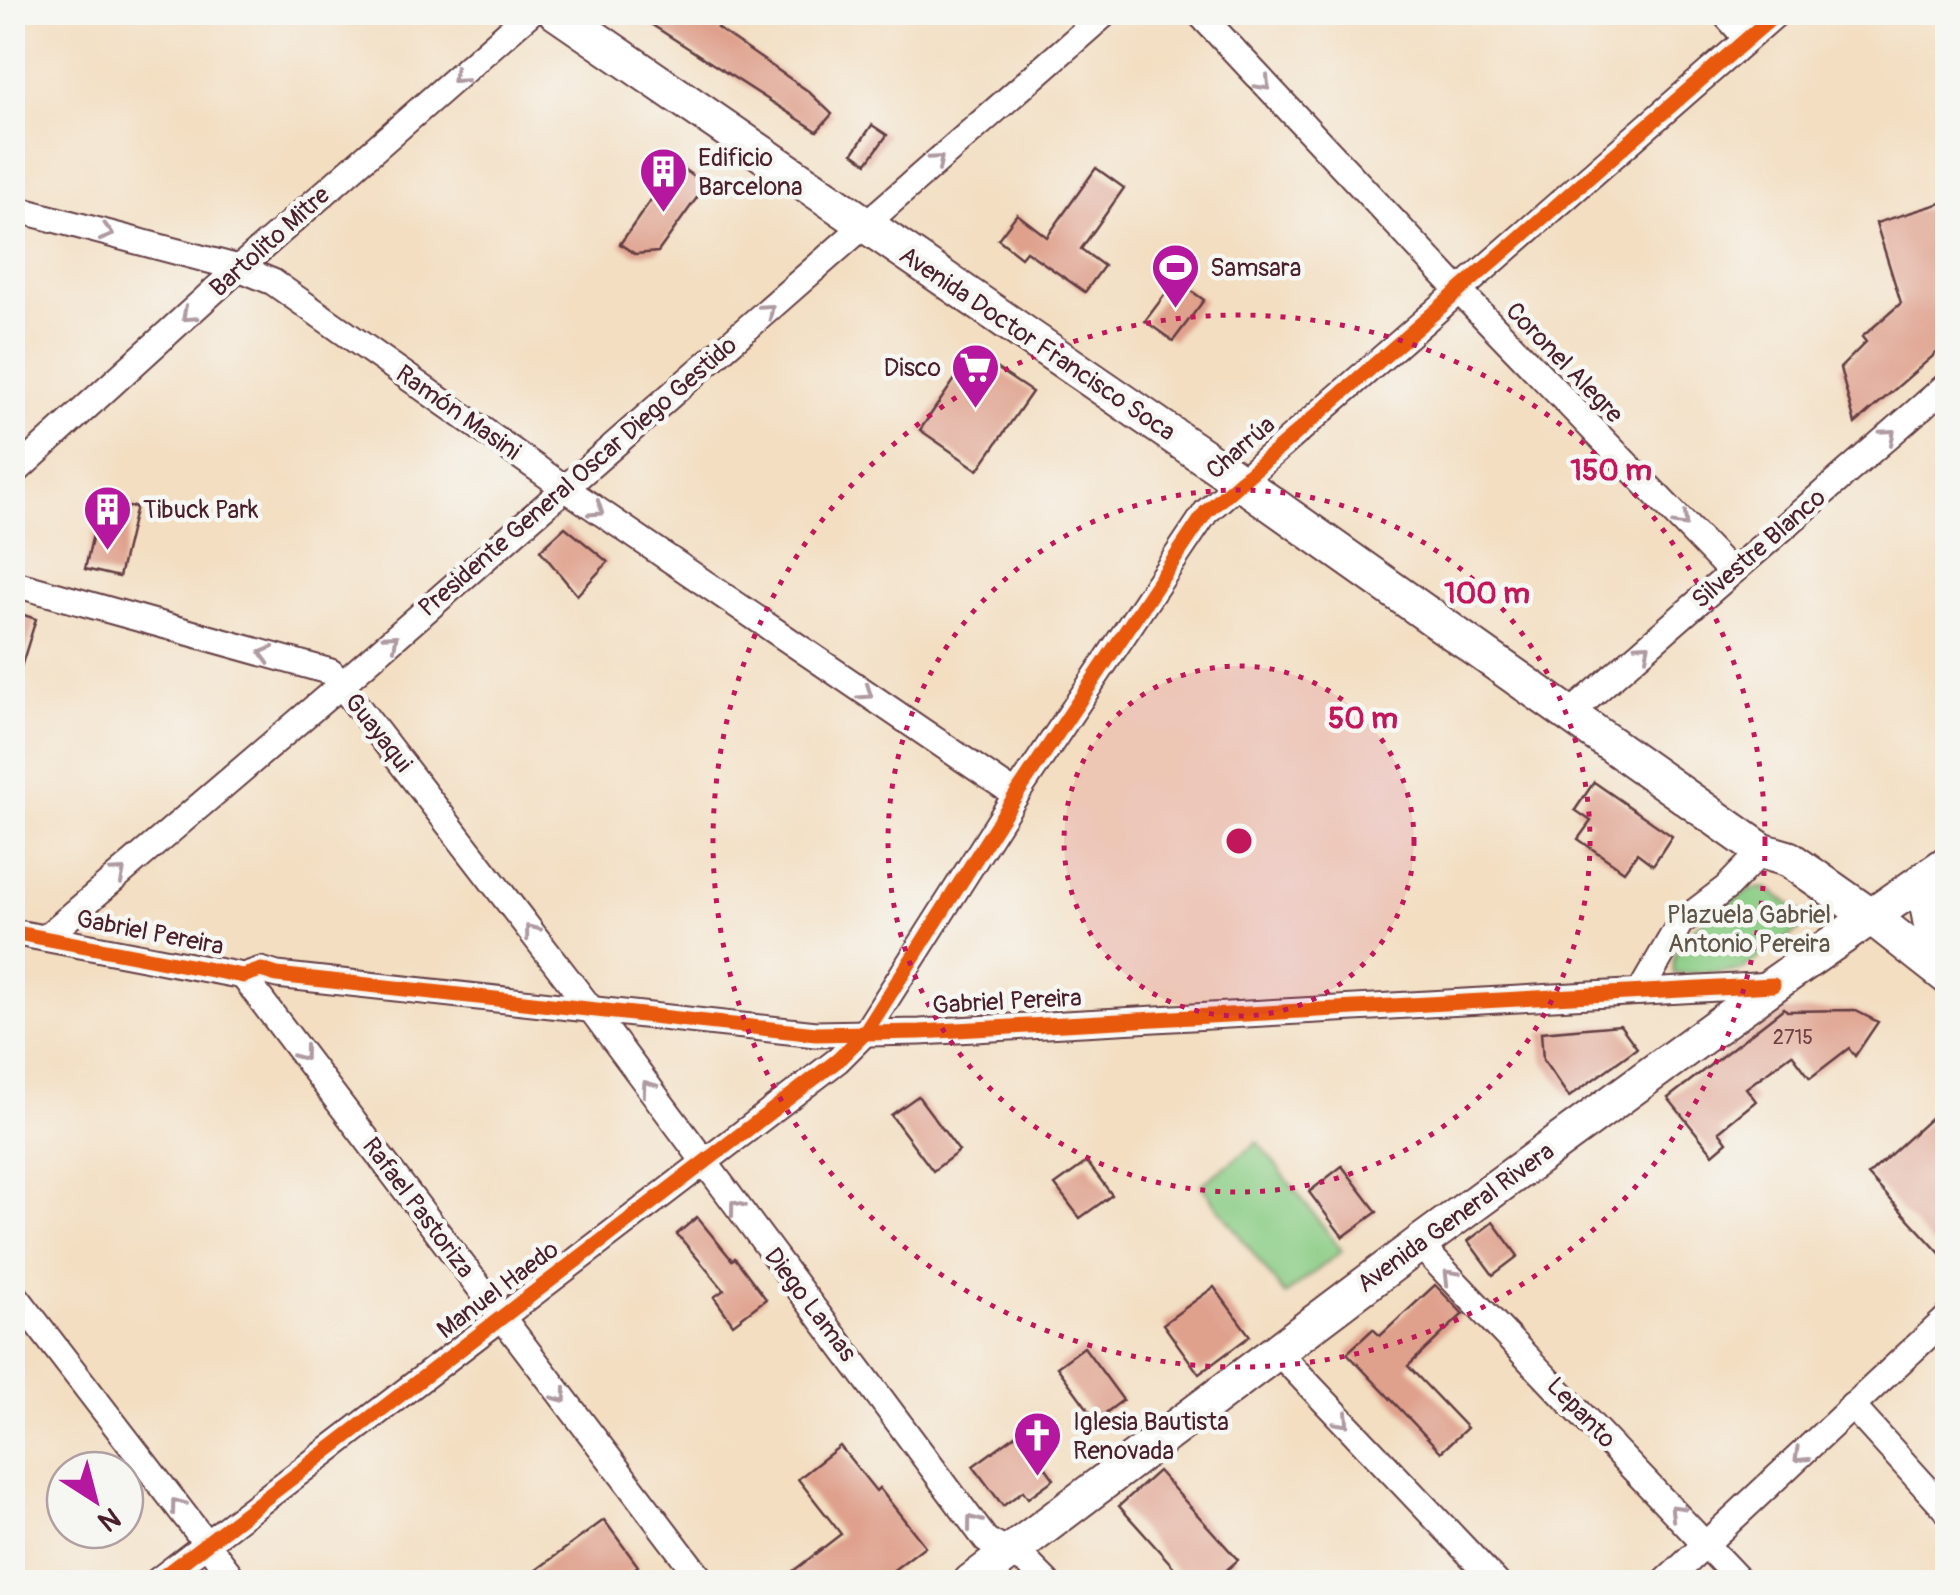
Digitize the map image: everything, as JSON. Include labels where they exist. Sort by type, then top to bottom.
[{"type":"street","name":"Bartolito Mitre","points":[[12,475],[239,268],[531,12]]},
{"type":"street","name":"Avenida Doctor Francisco Soca","points":[[556,12],[1570,713],[1762,852],[1778,876],[1861,926],[1926,984],[1945,978]]},
{"type":"street","name":"Presidente General Oscar Diego Gestido","points":[[45,938],[1108,12]]},
{"type":"street","name":"Coronel Alegre","points":[[1198,12],[1460,293],[1732,572]]},
{"type":"street","points":[[1723,12],[1748,39]]},
{"type":"street","name":"Charrúa","points":[[865,1033],[1016,796],[1206,512],[1778,12]]},
{"type":"street","name":"Ramón Masini","points":[[12,208],[239,268],[273,282],[564,488],[1016,796]]},
{"type":"street","name":"Silvestre Blanco","points":[[1570,713],[1948,384]]},
{"type":"street","name":"Guayaqui","points":[[12,584],[331,672],[590,1008]]},
{"type":"street","points":[[1640,992],[1680,923],[1726,888],[1762,852]]},
{"type":"street","points":[[1939,869],[1928,906],[1945,978]]},
{"type":"street","name":"Avenida General Rivera","points":[[971,1582],[1419,1244],[1773,985],[1939,869]]},
{"type":"street","name":"Gabriel Pereira","points":[[12,932],[243,976],[261,970],[277,976],[816,1034],[1773,985]]},
{"type":"street","name":"Rafael Pastoriza","points":[[243,976],[703,1582]]},
{"type":"street","name":"Diego Lamas","points":[[590,1008],[986,1540],[1012,1552],[1047,1582]]},
{"type":"street","name":"Manuel Haedo","points":[[156,1582],[705,1166],[838,1060],[865,1033]]},
{"type":"street","name":"Lepanto","points":[[1419,1244],[1742,1582]]},
{"type":"street","points":[[12,1290],[236,1582]]},
{"type":"street","points":[[1665,1582],[1948,1318]]},
{"type":"street","points":[[1276,1350],[1496,1582]]},
{"type":"street","points":[[1852,1406],[1948,1512]]},
{"type":"green space","name":"Plazuela Gabriel Antonio Pereira","points":[[1751,889],[1769,889],[1803,914],[1803,927],[1740,971],[1674,974],[1674,960],[1687,935],[1726,905]]},
{"type":"green space","points":[[1258,1142],[1342,1251],[1285,1295],[1201,1185]]},
{"type":"building","points":[[632,12],[735,12],[717,28],[808,91],[832,114],[817,131]]},
{"type":"building","points":[[872,125],[887,135],[867,163],[853,153]]},
{"type":"building","name":"Edificio Barcelona","points":[[676,164],[706,185],[658,252],[635,254],[620,244]]},
{"type":"building","points":[[1096,168],[1124,188],[1081,249],[1104,266],[1085,292],[1026,251],[1021,257],[998,239],[1017,214],[1047,237]]},
{"type":"building","points":[[1948,201],[1948,343],[1855,424],[1840,368],[1866,342],[1862,337],[1901,303],[1876,223]]},
{"type":"building","name":"Samsara","points":[[1176,280],[1204,300],[1173,341],[1145,321]]},
{"type":"building","name":"Disco","points":[[973,353],[1032,392],[978,470],[920,430]]},
{"type":"building","name":"Tibuck Park","points":[[136,506],[119,577],[85,569],[98,512]]},
{"type":"building","points":[[565,527],[608,562],[577,595],[540,550]]},
{"type":"building","points":[[12,611],[36,619],[17,680],[12,679]]},
{"type":"building","points":[[1594,782],[1672,836],[1653,865],[1637,853],[1624,871],[1578,839],[1591,821],[1575,810]]},
{"type":"building","points":[[1784,1008],[1854,1010],[1878,1022],[1855,1056],[1849,1048],[1810,1078],[1792,1054],[1746,1088],[1756,1101],[1719,1131],[1727,1142],[1713,1154],[1668,1098]]},
{"type":"building","points":[[1620,1025],[1637,1048],[1569,1097],[1543,1060],[1541,1032]]},
{"type":"building","points":[[918,1096],[959,1151],[933,1171],[891,1115]]},
{"type":"building","points":[[1948,1102],[1948,1262],[1868,1175]]},
{"type":"building","points":[[1087,1162],[1112,1195],[1080,1218],[1055,1185]]},
{"type":"building","points":[[1342,1166],[1377,1212],[1343,1237],[1309,1192]]},
{"type":"building","points":[[697,1217],[766,1299],[733,1324],[714,1297],[724,1290],[677,1234]]},
{"type":"building","points":[[1493,1222],[1518,1256],[1493,1275],[1468,1241]]},
{"type":"building","points":[[1435,1285],[1463,1314],[1408,1366],[1467,1428],[1441,1452],[1347,1353],[1373,1329],[1380,1336]]},
{"type":"building","points":[[1214,1287],[1250,1336],[1199,1374],[1163,1324]]},
{"type":"building","points":[[1084,1347],[1123,1400],[1096,1420],[1057,1367]]},
{"type":"building","points":[[1020,1432],[1054,1479],[1028,1498],[1023,1491],[1003,1506],[973,1466]]},
{"type":"building","points":[[840,1446],[925,1546],[878,1582],[779,1582],[841,1534],[798,1479]]},
{"type":"building","points":[[1158,1471],[1238,1560],[1213,1582],[1187,1582],[1119,1506]]},
{"type":"building","points":[[604,1520],[638,1566],[617,1582],[520,1582]]},
{"type":"cycle path","points":[[156,1582],[838,1060],[865,1033],[1016,795],[1206,512],[1778,12]]},
{"type":"cycle path","points":[[12,932],[243,976],[261,970],[277,975],[816,1034],[920,1032],[1773,985]]},
{"type":"place","name":"Edificio Barcelona","points":[[663,214]]},
{"type":"place","name":"Samsara","points":[[1175,310]]},
{"type":"place","name":"Disco","points":[[976,410]]},
{"type":"place","name":"Tibuck Park","points":[[108,552]]},
{"type":"place","name":"Iglesia Bautista Renovada","points":[[1038,1478]]}]
